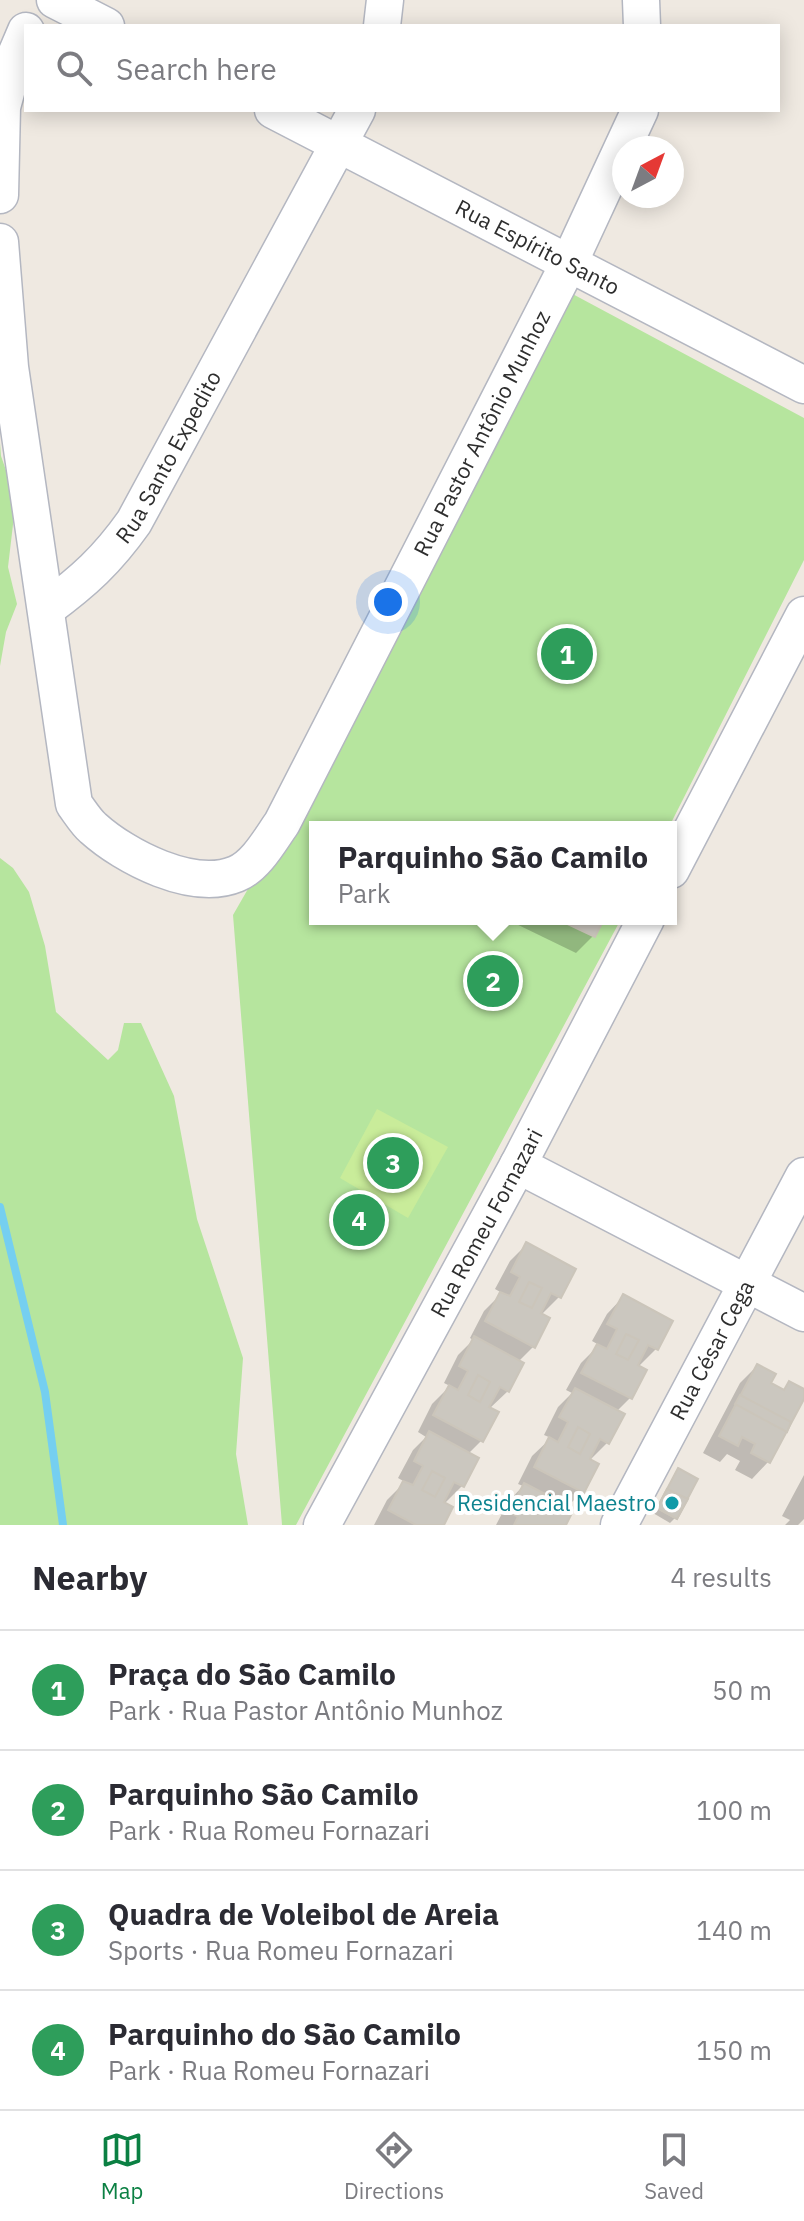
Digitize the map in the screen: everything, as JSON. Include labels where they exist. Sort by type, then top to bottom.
[{"type":"street","points":[[29,24],[39,0]]},
{"type":"street","points":[[55,0],[102,24]]},
{"type":"street","points":[[382,24],[385,0]]},
{"type":"street","points":[[641,0],[642,24]]},
{"type":"street","points":[[0,195],[2,107],[24,35]]},
{"type":"street","name":"Rua Espírito Santo","points":[[277,112],[804,385]]},
{"type":"street","name":"Rua Santo Expedito","points":[[46,609],[78,586],[110,556],[134,522],[341,145],[356,112]]},
{"type":"street","name":"Rua Pastor Antônio Munhoz","points":[[46,609],[74,804],[92,827],[129,854],[178,876],[213,878],[237,874],[259,855],[282,823],[569,263],[639,112]]},
{"type":"street","points":[[0,242],[10,367],[46,609]]},
{"type":"street","points":[[677,858],[804,615]]},
{"type":"street","name":"Rua Romeu Fornazari","points":[[322,1525],[518,1165],[643,925]]},
{"type":"street","points":[[518,1165],[804,1313]]},
{"type":"street","name":"Rua César Cega","points":[[619,1525],[804,1176]]},
{"type":"green space","points":[[567,291],[804,418],[804,560],[672,821],[309,821],[309,925],[618,925],[296,1525],[282,1525],[233,915],[329,748]]},
{"type":"green space","points":[[0,443],[1,456],[16,499],[8,567],[17,604],[6,632],[0,666]]},
{"type":"green space","points":[[0,858],[13,868],[29,892],[45,946],[56,1012],[108,1060],[118,1050],[124,1023],[141,1023],[174,1096],[197,1219],[243,1358],[236,1454],[248,1525],[0,1525]]},
{"type":"green space","points":[[377,1109],[448,1147],[408,1218],[340,1178]]},
{"type":"building","points":[[570,925],[601,925],[595,937]]},
{"type":"building","points":[[526,1242],[576,1269],[561,1298],[551,1293],[541,1313],[550,1318],[535,1348],[485,1321],[500,1292],[510,1296],[520,1277],[511,1272]]},
{"type":"building","points":[[529,1282],[542,1288],[532,1308],[519,1302]]},
{"type":"building","points":[[623,1294],[673,1321],[658,1350],[648,1345],[638,1365],[647,1370],[632,1399],[581,1373],[597,1344],[607,1349],[617,1329],[607,1324]]},
{"type":"building","points":[[626,1334],[639,1340],[628,1360],[616,1354]]},
{"type":"building","points":[[474,1336],[524,1363],[509,1392],[500,1387],[489,1407],[499,1412],[483,1442],[433,1415],[449,1385],[458,1390],[468,1371],[459,1366]]},
{"type":"building","points":[[757,1364],[776,1374],[771,1383],[784,1390],[789,1381],[804,1389],[804,1399],[770,1463],[751,1453],[755,1444],[742,1437],[738,1446],[719,1436]]},
{"type":"building","points":[[478,1375],[490,1382],[480,1402],[468,1395]]},
{"type":"building","points":[[575,1388],[625,1414],[609,1444],[600,1439],[590,1459],[599,1464],[584,1493],[534,1467],[549,1437],[558,1442],[568,1422],[559,1417]]},
{"type":"building","points":[[740,1395],[791,1422],[787,1432],[735,1404]]},
{"type":"building","points":[[578,1427],[590,1434],[580,1454],[568,1447]]},
{"type":"building","points":[[429,1431],[479,1458],[464,1487],[454,1482],[444,1502],[453,1507],[444,1525],[416,1525],[388,1510],[403,1481],[413,1485],[423,1466],[414,1461]]},
{"type":"building","points":[[678,1468],[698,1479],[677,1519],[657,1508]]},
{"type":"building","points":[[432,1471],[445,1478],[435,1497],[422,1490]]},
{"type":"building","points":[[524,1483],[574,1509],[566,1525],[514,1525],[518,1517],[509,1512]]},
{"type":"building","name":"Residencial Maestro","points":[[667,1489],[688,1499],[677,1519],[657,1508]]},
{"type":"waterway","points":[[0,1207],[45,1392],[63,1525]]},
{"type":"place","name":"Praça do São Camilo","points":[[567,654]]},
{"type":"place","name":"Parquinho São Camilo","points":[[493,981]]},
{"type":"place","name":"Quadra de Voleibol de Areia","points":[[393,1163]]},
{"type":"place","name":"Parquinho do São Camilo","points":[[359,1220]]},
{"type":"place","name":"Residencial Maestro","points":[[672,1503]]}]
